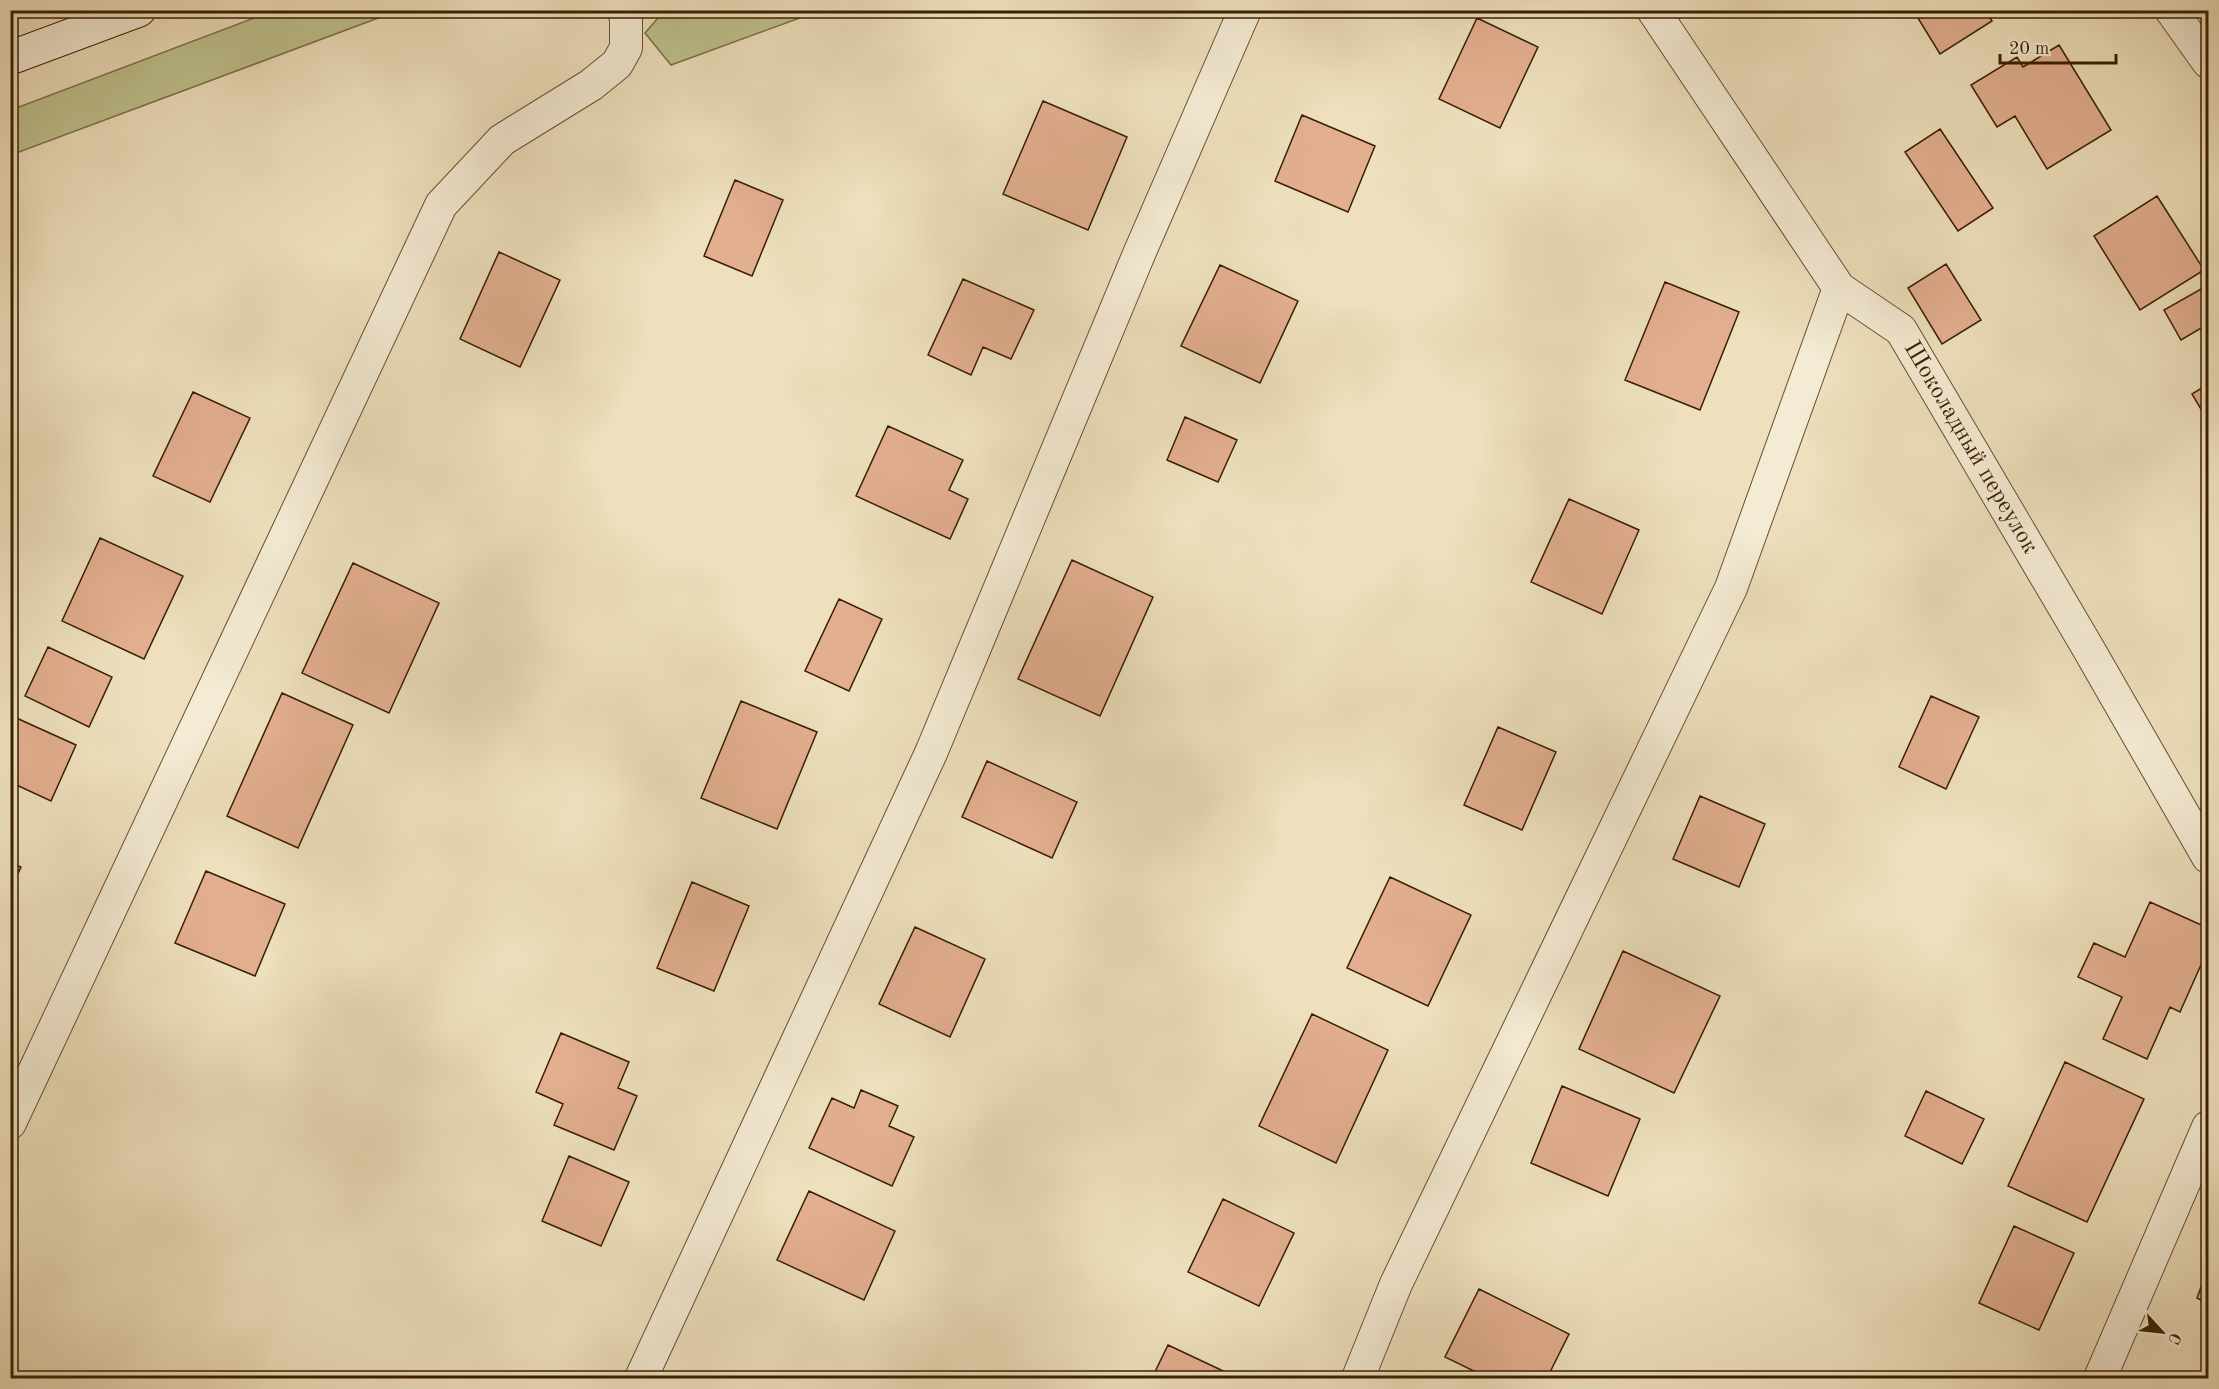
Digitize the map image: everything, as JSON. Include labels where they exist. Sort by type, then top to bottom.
[{"type":"street","points":[[10,58],[139,10]]},
{"type":"street","points":[[10,1123],[441,205],[502,140],[591,85],[617,64],[626,48],[626,18],[623,10]]},
{"type":"street","points":[[641,1378],[931,753],[1135,265],[1245,10]]},
{"type":"street","name":"Шоколадный переулок","points":[[1653,10],[1839,288],[1900,330],[2082,637],[2208,857]]},
{"type":"street","points":[[2171,10],[2208,62]]},
{"type":"street","points":[[1358,1378],[1396,1284],[1731,588],[1839,288]]},
{"type":"street","points":[[2100,1378],[2208,1127]]},
{"type":"green space","points":[[275,10],[397,11],[11,155],[11,110]]},
{"type":"green space","points":[[664,11],[819,11],[671,65],[645,33]]},
{"type":"building","points":[[1913,10],[1985,10],[1992,21],[1940,54]]},
{"type":"building","points":[[1477,18],[1538,47],[1500,128],[1439,99]]},
{"type":"building","points":[[2059,45],[2111,130],[2047,169],[2015,116],[1997,127],[1971,85],[2017,57],[2023,67]]},
{"type":"building","points":[[1043,101],[1127,137],[1088,230],[1003,194]]},
{"type":"building","points":[[1302,115],[1375,146],[1348,212],[1275,181]]},
{"type":"building","points":[[1940,129],[1993,208],[1958,231],[1905,152]]},
{"type":"building","points":[[735,180],[783,200],[752,276],[704,256]]},
{"type":"building","points":[[2157,196],[2204,270],[2140,310],[2094,236]]},
{"type":"building","points":[[499,252],[560,280],[520,367],[460,339]]},
{"type":"building","points":[[1946,264],[1981,320],[1942,344],[1908,288]]},
{"type":"building","points":[[1220,265],[1298,301],[1260,383],[1181,346]]},
{"type":"building","points":[[963,279],[1034,310],[1011,359],[983,347],[971,375],[928,355]]},
{"type":"building","points":[[1665,282],[1739,312],[1700,410],[1625,380]]},
{"type":"building","points":[[2208,285],[2208,324],[2181,340],[2164,310]]},
{"type":"building","points":[[2208,384],[2208,421],[2192,394]]},
{"type":"building","points":[[193,392],[250,418],[210,502],[153,476]]},
{"type":"building","points":[[1185,417],[1237,440],[1218,482],[1167,460]]},
{"type":"building","points":[[888,426],[963,460],[949,490],[968,499],[950,539],[856,496]]},
{"type":"building","points":[[1569,499],[1639,530],[1602,614],[1531,582]]},
{"type":"building","points":[[100,538],[183,576],[144,659],[62,621]]},
{"type":"building","points":[[1072,560],[1153,597],[1100,716],[1018,679]]},
{"type":"building","points":[[353,563],[439,603],[389,713],[302,673]]},
{"type":"building","points":[[839,599],[882,619],[849,691],[805,671]]},
{"type":"building","points":[[48,647],[112,677],[89,727],[25,696]]},
{"type":"building","points":[[282,693],[353,725],[298,848],[227,816]]},
{"type":"building","points":[[1931,696],[1979,717],[1946,789],[1899,767]]},
{"type":"building","points":[[741,701],[817,732],[777,829],[701,798]]},
{"type":"building","points":[[12,716],[76,745],[51,801],[10,782],[10,720]]},
{"type":"building","points":[[1498,727],[1556,752],[1522,830],[1464,805]]},
{"type":"building","points":[[987,761],[1077,802],[1052,858],[962,817]]},
{"type":"building","points":[[1700,796],[1765,824],[1739,887],[1673,859]]},
{"type":"building","points":[[10,862],[21,867],[10,890]]},
{"type":"building","points":[[206,871],[285,904],[255,976],[175,943]]},
{"type":"building","points":[[1390,877],[1471,915],[1428,1006],[1347,968]]},
{"type":"building","points":[[692,882],[749,906],[714,991],[657,968]]},
{"type":"building","points":[[2150,902],[2208,928],[2208,949],[2180,1012],[2170,1007],[2147,1059],[2103,1039],[2122,997],[2078,977],[2094,943],[2125,957]]},
{"type":"building","points":[[915,927],[985,959],[950,1037],[879,1004]]},
{"type":"building","points":[[1623,951],[1720,996],[1674,1093],[1579,1049]]},
{"type":"building","points":[[1312,1014],[1388,1050],[1336,1163],[1259,1126]]},
{"type":"building","points":[[561,1033],[629,1062],[618,1088],[637,1096],[614,1150],[554,1125],[563,1104],[536,1092]]},
{"type":"building","points":[[2065,1062],[2144,1099],[2087,1222],[2008,1186]]},
{"type":"building","points":[[1562,1086],[1640,1119],[1608,1196],[1531,1163]]},
{"type":"building","points":[[861,1090],[898,1106],[889,1126],[914,1137],[892,1186],[809,1148],[832,1098],[854,1108]]},
{"type":"building","points":[[1926,1091],[1984,1119],[1962,1164],[1905,1136]]},
{"type":"building","points":[[569,1156],[629,1182],[601,1246],[542,1221]]},
{"type":"building","points":[[809,1191],[895,1231],[864,1300],[777,1260]]},
{"type":"building","points":[[1223,1199],[1294,1233],[1259,1306],[1188,1272]]},
{"type":"building","points":[[2014,1226],[2074,1253],[2039,1330],[1979,1303]]},
{"type":"building","points":[[2208,1268],[2208,1303],[2197,1298]]},
{"type":"building","points":[[1479,1289],[1569,1334],[1547,1378],[1488,1378],[1445,1357]]},
{"type":"building","points":[[1168,1345],[1238,1378],[1152,1378]]}]
